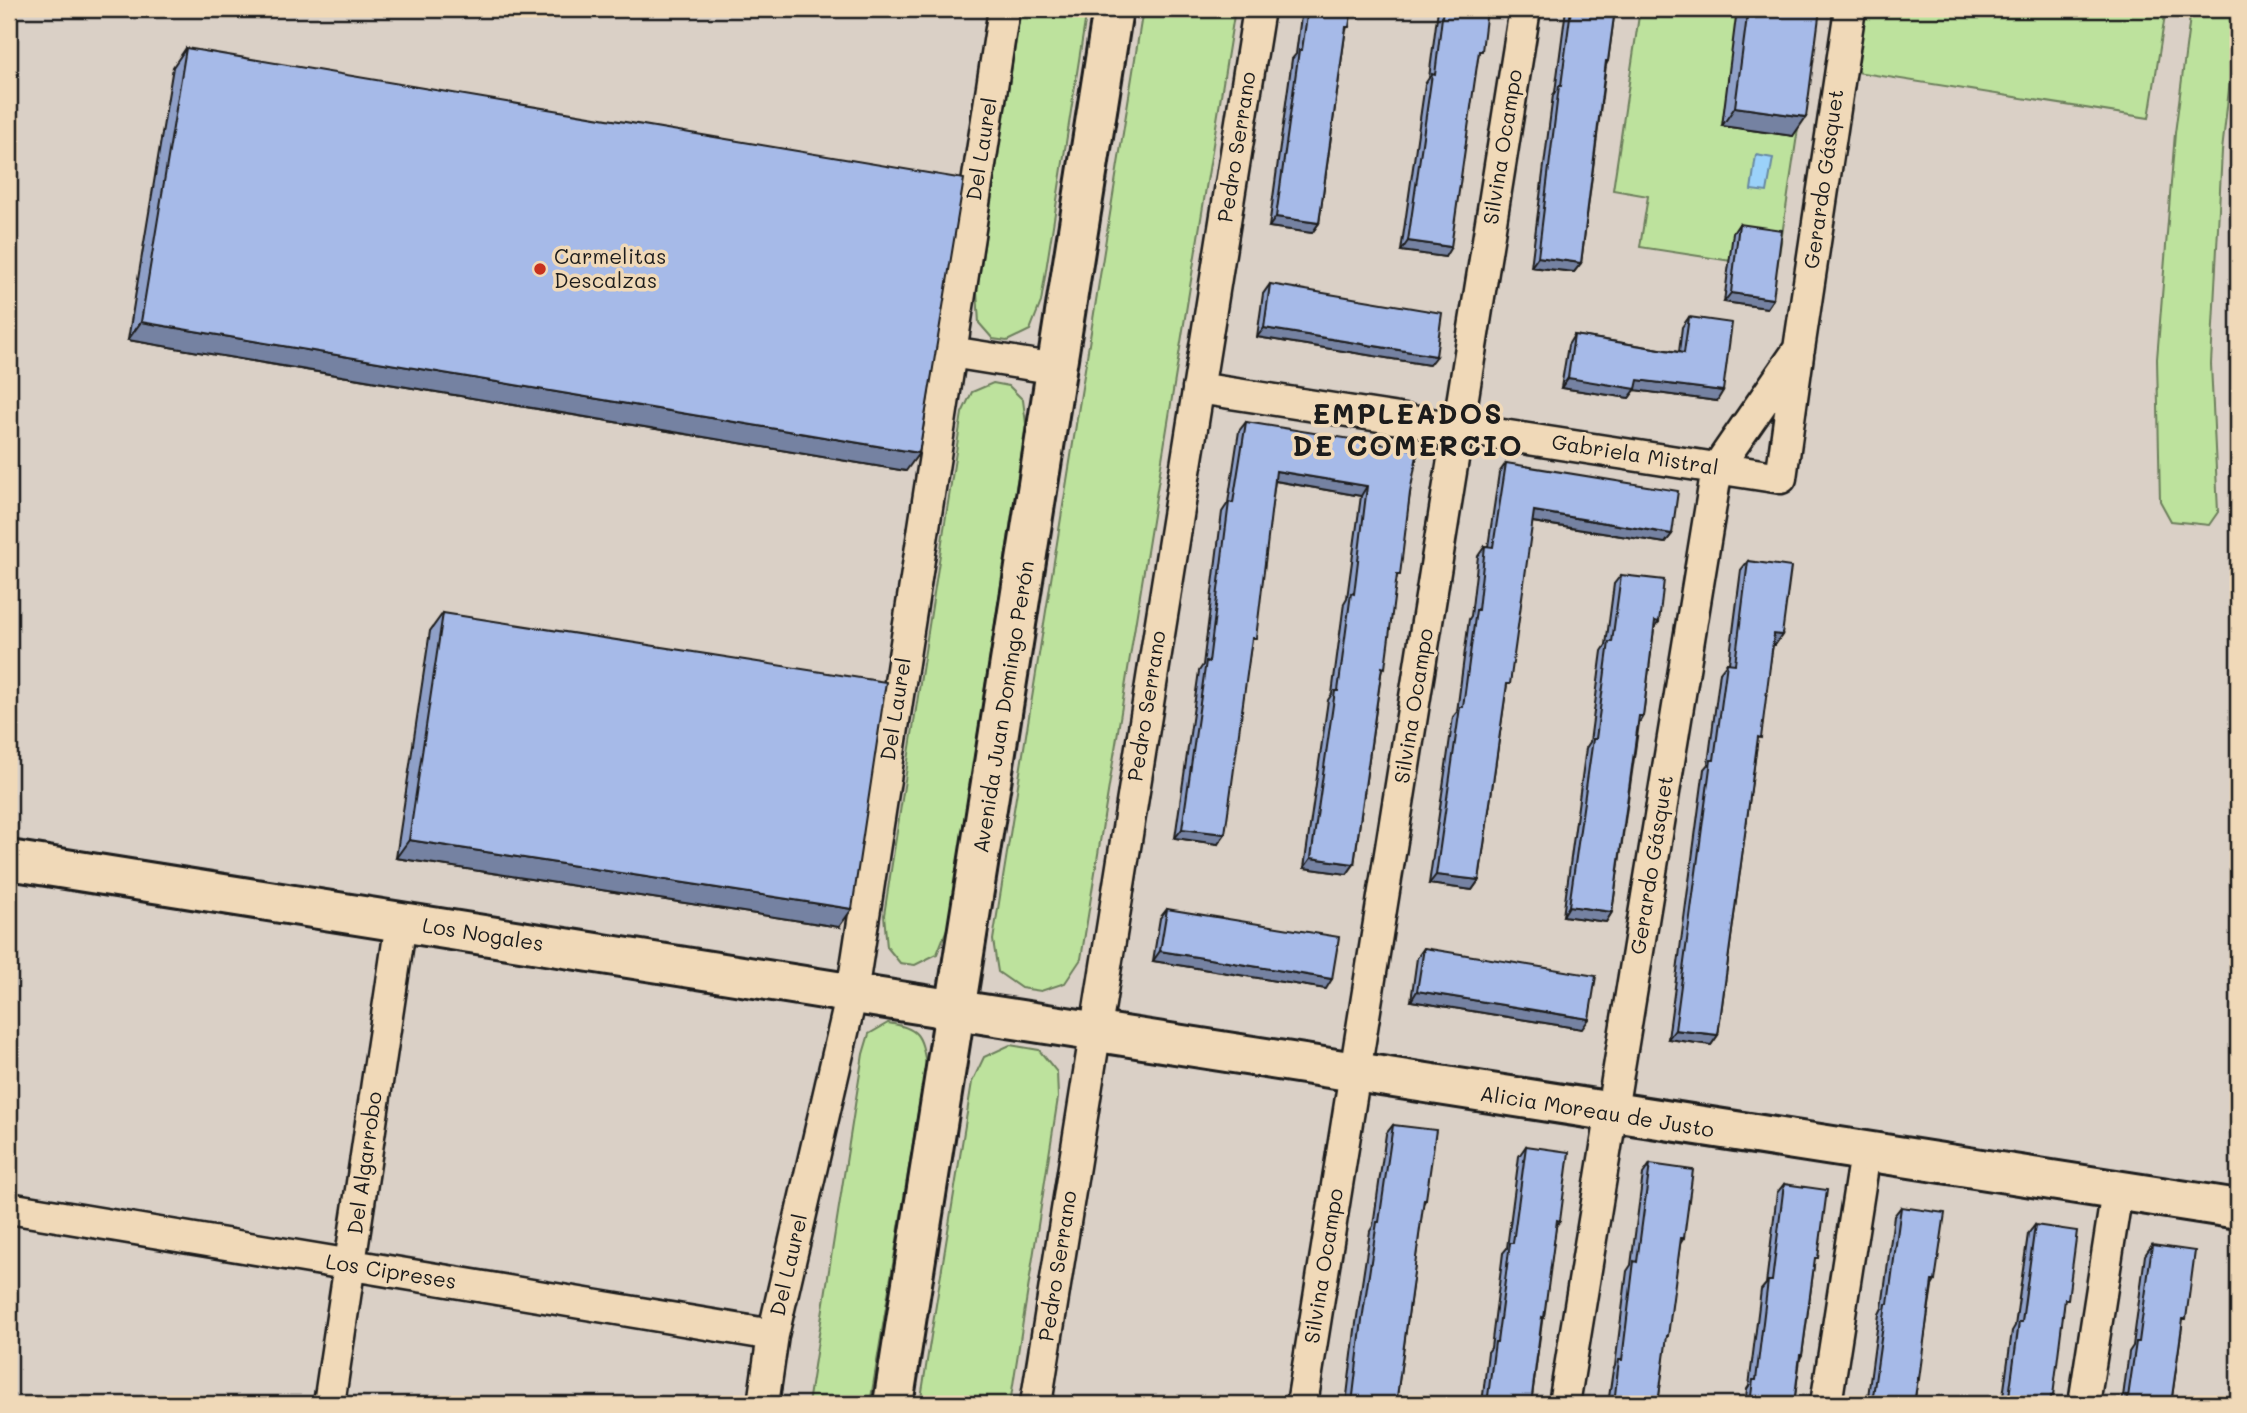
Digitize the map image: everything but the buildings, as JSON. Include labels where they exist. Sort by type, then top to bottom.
[{"type":"street","name":"Del Laurel","points":[[763,1404],[773,1335],[852,993],[1004,9]]},
{"type":"street","name":"Avenida Juan Domingo Perón","points":[[893,1404],[1114,9]]},
{"type":"street","name":"Pedro Serrano","points":[[1035,1404],[1259,9]]},
{"type":"street","name":"Silvina Ocampo","points":[[1302,1404],[1525,9]]},
{"type":"street","name":"Gerardo Gásquet","points":[[1781,478],[1850,9]]},
{"type":"street","name":"Gerardo Gásquet","points":[[1564,1404],[1717,468],[1799,349]]},
{"type":"street","points":[[951,352],[1057,369]]},
{"type":"street","name":"Gabriela Mistral","points":[[1198,388],[1781,478]]},
{"type":"street","name":"Los Nogales","points":[[9,860],[957,1009]]},
{"type":"street","name":"Del Algarrobo","points":[[329,1404],[401,922]]},
{"type":"street","name":"Alicia Moreau de Justo","points":[[957,1009],[1611,1114],[2238,1209]]},
{"type":"street","points":[[1826,1404],[1865,1153]]},
{"type":"street","points":[[2084,1404],[2118,1191]]},
{"type":"street","name":"Los Cipreses","points":[[9,1208],[773,1335]]},
{"type":"green space","points":[[1021,9],[1087,9],[1041,302],[1030,330],[1007,341],[993,339],[979,323],[977,291]]},
{"type":"green space","points":[[1143,9],[1235,9],[1081,959],[1065,983],[1041,991],[1021,988],[998,972],[993,940]]},
{"type":"green space","points":[[1640,9],[1816,9],[1777,268],[1640,247],[1648,196],[1613,190]]},
{"type":"green space","points":[[1866,9],[2166,9],[2149,118],[1856,72]]},
{"type":"green space","points":[[2191,9],[2238,9],[2222,151],[2211,364],[2218,512],[2209,525],[2171,521],[2160,501],[2157,359],[2175,133]]},
{"type":"green space","points":[[993,383],[1009,386],[1023,400],[1026,424],[948,926],[937,954],[915,965],[900,963],[887,947],[884,915],[962,413],[972,392]]},
{"type":"green space","points":[[888,1023],[906,1027],[917,1034],[926,1064],[870,1404],[808,1404],[863,1054],[869,1034]]},
{"type":"green space","points":[[1010,1045],[1039,1050],[1057,1072],[1058,1098],[1010,1404],[920,1404],[972,1082],[984,1057]]},
{"type":"water","points":[[1756,155],[1773,158],[1767,192],[1751,190]]},
{"type":"place","name":"Carmelitas Descalzas","points":[[540,269]]},
{"type":"district","name":"EMPLEADOS DE COMERCIO","points":[[1408,430]]}]
